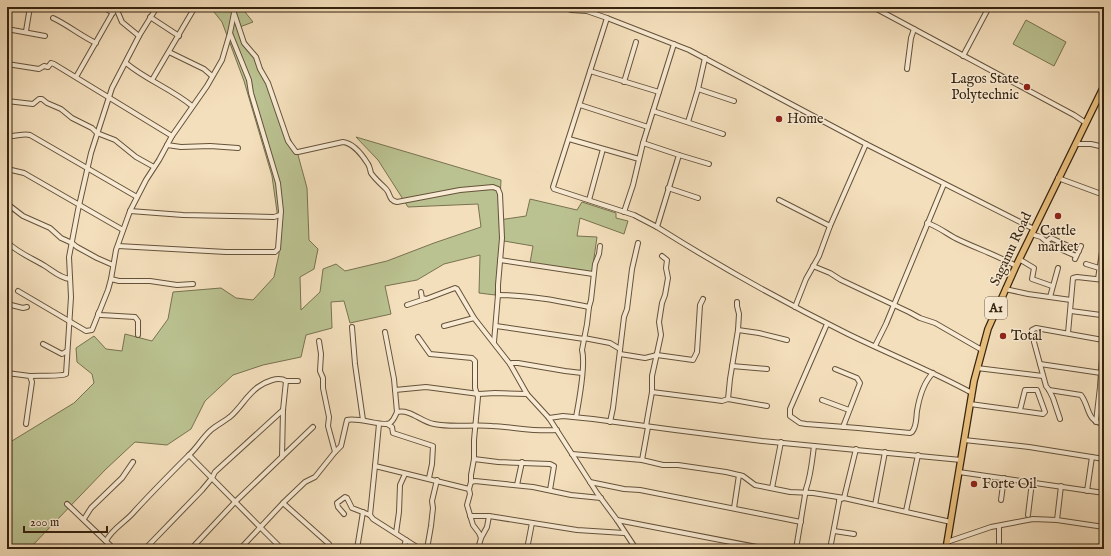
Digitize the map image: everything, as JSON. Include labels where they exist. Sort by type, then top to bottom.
[{"type":"highway","name":"Sagamu Road","points":[[946,549],[972,393],[988,328],[1032,231],[1104,87]]},
{"type":"street","points":[[26,31],[30,7]]},
{"type":"street","points":[[102,7],[113,13]]},
{"type":"street","points":[[76,77],[116,7]]},
{"type":"street","points":[[116,7],[122,22],[139,36]]},
{"type":"street","points":[[7,373],[30,376],[65,375],[66,373],[71,297],[69,257],[88,169],[97,133],[112,88],[156,7]]},
{"type":"street","points":[[152,80],[195,7]]},
{"type":"street","points":[[232,7],[244,43],[256,57],[260,69],[268,83],[288,141],[296,152],[347,142],[365,160],[372,174],[387,189],[390,198],[397,202],[460,190],[493,187],[498,189],[500,194],[502,238],[494,342]]},
{"type":"street","points":[[562,7],[571,10],[587,11],[607,18],[674,44],[705,58],[1032,231],[1049,244],[1076,258],[1080,248],[1051,238],[1047,242]]},
{"type":"street","points":[[873,7],[1074,115],[1086,123]]},
{"type":"street","points":[[963,56],[989,7]]},
{"type":"street","points":[[18,291],[86,331],[90,332],[92,330],[111,279],[122,230],[130,211],[172,136],[207,86],[222,60],[230,39],[234,14]]},
{"type":"street","points":[[150,17],[179,36]]},
{"type":"street","points":[[53,18],[96,43]]},
{"type":"street","points":[[607,18],[553,187],[554,189],[624,212],[657,227],[749,282],[795,307],[972,393]]},
{"type":"street","points":[[7,29],[26,31],[46,36]]},
{"type":"street","points":[[907,69],[911,38],[914,29]]},
{"type":"street","points":[[118,246],[226,252],[275,252],[279,246],[280,199],[277,177],[251,93],[249,80],[230,39]]},
{"type":"street","points":[[624,82],[636,42]]},
{"type":"street","points":[[624,212],[633,185],[638,159],[674,44]]},
{"type":"street","points":[[169,52],[204,69],[212,76]]},
{"type":"street","points":[[688,122],[705,58]]},
{"type":"street","points":[[126,63],[133,70],[181,97],[192,106]]},
{"type":"street","points":[[7,64],[39,68],[44,66],[48,67],[53,64],[172,136]]},
{"type":"street","points":[[590,72],[658,92]]},
{"type":"street","points":[[698,89],[734,101]]},
{"type":"street","points":[[7,101],[33,104],[39,99],[42,99],[47,103],[62,109],[72,118],[92,128],[97,133],[115,140],[136,157],[154,167]]},
{"type":"street","points":[[580,105],[648,127]]},
{"type":"street","points":[[653,111],[723,134]]},
{"type":"street","points":[[7,136],[25,134],[30,135],[137,197]]},
{"type":"street","points":[[569,139],[638,159]]},
{"type":"street","points":[[643,144],[710,164]]},
{"type":"street","points":[[795,307],[806,279],[819,256],[830,226],[866,144]]},
{"type":"street","points":[[1076,144],[1104,147]]},
{"type":"street","points":[[167,145],[181,147],[210,146],[238,148]]},
{"type":"street","points":[[589,200],[603,149]]},
{"type":"street","points":[[657,227],[679,155]]},
{"type":"street","points":[[7,169],[24,173],[80,204],[83,208],[122,230]]},
{"type":"street","points":[[1058,178],[1104,195]]},
{"type":"street","points":[[875,346],[894,305],[944,184]]},
{"type":"street","points":[[668,188],[698,198]]},
{"type":"street","points":[[779,200],[830,226]]},
{"type":"street","points":[[10,206],[23,216],[50,228],[62,238],[90,255],[113,265]]},
{"type":"street","points":[[130,211],[183,215],[274,217],[280,215]]},
{"type":"street","points":[[927,223],[932,224],[955,238],[1016,266]]},
{"type":"street","points":[[7,242],[26,256],[42,264],[54,273],[70,279]]},
{"type":"street","points":[[610,422],[632,269],[638,243]]},
{"type":"street","points":[[576,417],[582,372],[582,350],[591,300],[595,262],[600,251],[600,246]]},
{"type":"street","points":[[1098,279],[1102,252]]},
{"type":"street","points":[[642,460],[652,392],[652,376],[661,335],[659,328],[660,313],[668,278],[666,268],[667,260],[662,256]]},
{"type":"street","points":[[1019,259],[1034,268],[1032,279],[1052,286]]},
{"type":"street","points":[[500,260],[593,274]]},
{"type":"street","points":[[1086,264],[1099,268]]},
{"type":"street","points":[[813,266],[920,318],[935,323],[982,350]]},
{"type":"street","points":[[1050,297],[1058,268]]},
{"type":"street","points":[[1068,333],[1073,278],[1077,277],[1104,280]]},
{"type":"street","points":[[111,279],[119,281],[150,281],[177,285],[193,284]]},
{"type":"street","points":[[407,305],[456,288],[462,294],[474,318],[510,364],[527,394],[549,418],[593,483],[596,495]]},
{"type":"street","points":[[1005,289],[1028,294],[1072,300]]},
{"type":"street","points":[[421,292],[422,298],[425,299]]},
{"type":"street","points":[[498,295],[545,298],[589,307]]},
{"type":"street","points":[[496,326],[592,339],[610,343],[620,352],[645,358],[657,355],[691,361],[694,359],[697,352],[700,305],[703,298]]},
{"type":"street","points":[[728,399],[738,330],[739,314],[737,302]]},
{"type":"street","points":[[7,304],[23,308],[27,307]]},
{"type":"street","points":[[1071,311],[1101,315]]},
{"type":"street","points":[[99,312],[98,314],[101,315],[135,317],[138,321],[138,335]]},
{"type":"street","points":[[444,326],[474,318]]},
{"type":"street","points":[[828,324],[790,409],[789,414],[800,423],[910,433],[916,424],[918,403],[929,378],[933,373]]},
{"type":"street","points":[[352,326],[355,364],[363,420]]},
{"type":"street","points":[[1060,419],[1050,390],[1047,388],[1043,376],[1032,330],[1036,328],[1103,340]]},
{"type":"street","points":[[1096,422],[1102,388],[1101,373],[1104,328]]},
{"type":"street","points":[[738,330],[759,333],[787,340]]},
{"type":"street","points":[[240,549],[283,503],[305,482],[315,477],[341,446],[347,420],[363,420],[379,424],[387,424],[392,421],[397,412],[394,379],[385,332]]},
{"type":"street","points":[[586,332],[592,339]]},
{"type":"street","points":[[418,337],[432,355],[474,359],[476,363],[475,388],[477,394],[474,459],[472,467],[473,481],[469,489],[470,494],[467,505],[473,525],[481,538]]},
{"type":"street","points":[[319,341],[321,354],[320,371],[323,378],[322,388],[329,418],[328,426],[335,452]]},
{"type":"street","points":[[43,344],[62,354],[67,351]]},
{"type":"street","points":[[651,357],[655,361]]},
{"type":"street","points":[[510,364],[518,363],[565,371],[582,372]]},
{"type":"street","points":[[1040,364],[1101,373]]},
{"type":"street","points":[[732,366],[767,369]]},
{"type":"street","points":[[977,368],[1043,376]]},
{"type":"street","points":[[835,369],[860,381],[860,385],[843,427]]},
{"type":"street","points":[[928,371],[929,378]]},
{"type":"street","points":[[26,424],[32,382],[30,376]]},
{"type":"street","points":[[106,541],[112,532],[162,484],[172,471],[190,455],[211,430],[232,415],[242,402],[258,387],[276,379],[284,380],[286,382],[298,380]]},
{"type":"street","points":[[282,456],[283,410],[286,382]]},
{"type":"street","points":[[395,390],[430,387],[477,394],[527,394]]},
{"type":"street","points":[[970,404],[1044,413],[1037,390],[1025,390],[1020,410]]},
{"type":"street","points":[[1050,390],[1081,394],[1091,417],[1096,422],[1104,424]]},
{"type":"street","points":[[652,392],[722,401],[728,399],[767,406]]},
{"type":"street","points":[[822,400],[849,410]]},
{"type":"street","points":[[145,549],[212,478],[215,472],[234,453],[283,410]]},
{"type":"street","points":[[397,412],[404,411],[435,424],[557,430]]},
{"type":"street","points":[[549,418],[563,416],[576,417],[814,446],[962,460]]},
{"type":"street","points":[[370,515],[379,424]]},
{"type":"street","points":[[387,424],[392,427],[393,433],[433,446],[432,464],[428,478]]},
{"type":"street","points":[[551,430],[554,425]]},
{"type":"street","points":[[191,549],[235,502],[313,427]]},
{"type":"street","points":[[964,440],[1028,447],[1104,459]]},
{"type":"street","points":[[772,488],[781,442]]},
{"type":"street","points":[[796,549],[814,446]]},
{"type":"street","points":[[830,549],[839,500],[844,498],[856,449]]},
{"type":"street","points":[[875,505],[886,452]]},
{"type":"street","points":[[572,454],[642,460],[663,465],[678,465],[740,475],[754,484],[790,492],[822,494],[844,498],[951,522]]},
{"type":"street","points":[[190,455],[282,549]]},
{"type":"street","points":[[906,511],[918,455]]},
{"type":"street","points":[[1087,491],[1092,457]]},
{"type":"street","points":[[474,459],[498,462],[546,463],[553,465],[550,490]]},
{"type":"street","points":[[84,518],[91,508],[122,478],[133,462]]},
{"type":"street","points":[[517,485],[522,462]]},
{"type":"street","points":[[375,466],[469,489]]},
{"type":"street","points":[[959,472],[1104,493]]},
{"type":"street","points":[[396,533],[400,485],[405,474]]},
{"type":"street","points":[[734,508],[740,475]]},
{"type":"street","points":[[1001,500],[1004,478]]},
{"type":"street","points":[[427,549],[432,522],[432,501],[437,480]]},
{"type":"street","points":[[473,481],[517,485],[571,495],[596,495],[601,498],[636,549]]},
{"type":"street","points":[[1028,515],[1032,482]]},
{"type":"street","points":[[593,483],[640,490],[801,522]]},
{"type":"street","points":[[1057,520],[1061,486]]},
{"type":"street","points":[[344,514],[338,508],[337,503],[346,497],[352,508],[370,515],[373,519],[420,549]]},
{"type":"street","points":[[283,503],[329,544],[331,549]]},
{"type":"street","points":[[67,504],[84,518],[114,549]]},
{"type":"street","points":[[357,549],[359,527],[363,512]]},
{"type":"street","points":[[470,516],[489,516],[577,530],[624,533]]},
{"type":"street","points":[[478,549],[481,538],[487,527],[489,516]]},
{"type":"street","points":[[947,542],[974,532],[1032,519],[1057,520],[1104,527]]},
{"type":"street","points":[[617,520],[767,549]]},
{"type":"street","points":[[526,549],[532,523]]},
{"type":"street","points":[[392,530],[397,525]]},
{"type":"street","points":[[999,549],[1000,526]]},
{"type":"street","points":[[834,531],[854,534]]},
{"type":"street","points":[[403,549],[406,540]]},
{"type":"street","points":[[1083,549],[1104,546]]},
{"type":"green space","points":[[215,7],[241,7],[253,22],[237,28],[261,65],[279,116],[298,155],[307,188],[309,240],[318,249],[314,269],[300,277],[301,310],[320,292],[323,269],[336,264],[345,271],[387,261],[481,227],[478,204],[408,207],[378,160],[356,137],[501,180],[499,220],[526,216],[530,199],[577,210],[582,202],[616,213],[616,218],[628,221],[624,234],[580,218],[577,236],[597,237],[592,272],[530,263],[533,246],[504,241],[498,264],[495,295],[479,293],[480,255],[444,264],[417,280],[385,286],[391,314],[350,323],[344,301],[331,302],[332,328],[306,335],[301,357],[263,365],[233,375],[205,401],[191,429],[167,445],[135,442],[106,469],[29,549],[7,549],[7,444],[74,403],[94,383],[92,374],[77,362],[76,348],[94,336],[106,349],[122,351],[125,334],[152,341],[168,319],[173,292],[221,288],[236,298],[253,300],[274,277],[279,254],[278,219],[272,176],[244,81],[222,22],[214,12]]},
{"type":"green space","points":[[1026,20],[1066,42],[1054,66],[1013,44]]},
{"type":"place","name":"Lagos State Polytechnic","points":[[1027,87]]},
{"type":"place","name":"Home","points":[[779,119]]},
{"type":"place","name":"Cattle market","points":[[1058,216]]},
{"type":"place","name":"Total","points":[[1003,336]]},
{"type":"place","name":"Forte Oil","points":[[974,484]]}]
